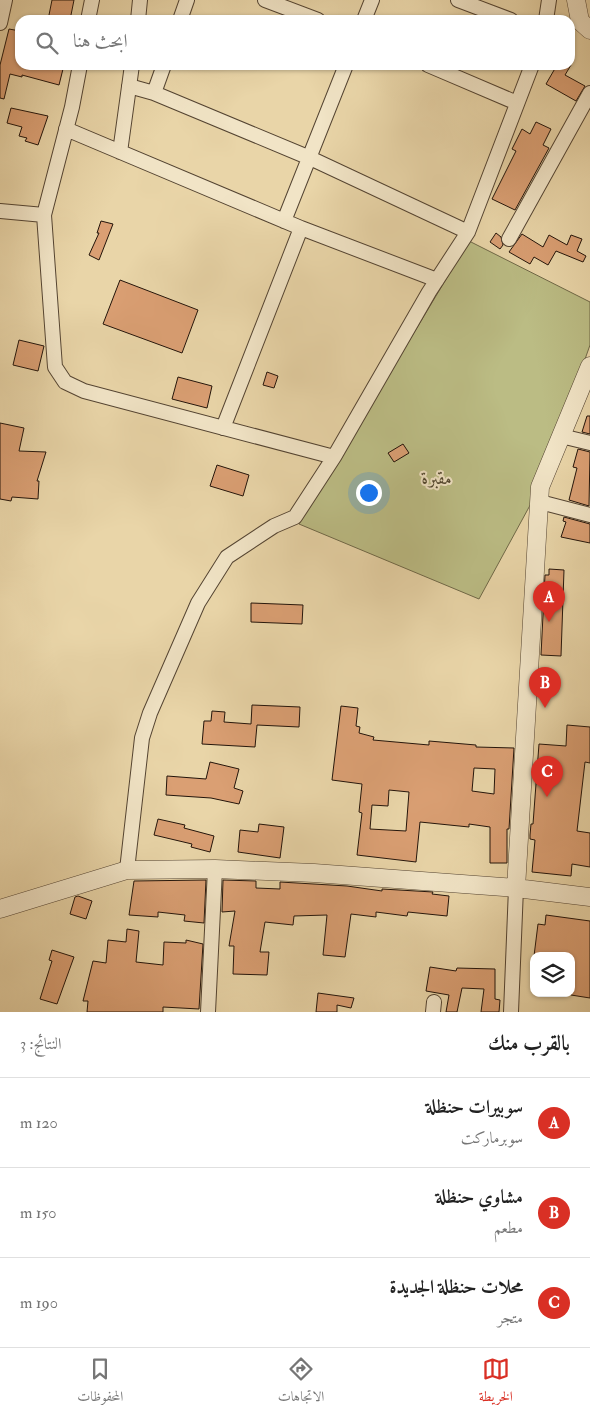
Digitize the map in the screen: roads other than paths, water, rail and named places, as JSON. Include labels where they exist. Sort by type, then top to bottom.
[{"type":"street","points":[[0,23],[5,0]]},
{"type":"street","points":[[89,15],[92,0]]},
{"type":"street","points":[[138,15],[140,0]]},
{"type":"street","points":[[182,15],[187,0]]},
{"type":"street","points":[[265,0],[305,15]]},
{"type":"street","points":[[366,15],[372,0]]},
{"type":"street","points":[[458,0],[498,15]]},
{"type":"street","points":[[547,15],[549,0]]},
{"type":"street","points":[[576,0],[580,21],[590,30]]},
{"type":"street","points":[[79,70],[44,215],[56,367],[66,382],[84,391],[334,457]]},
{"type":"street","points":[[120,152],[131,70]]},
{"type":"street","points":[[154,93],[162,70]]},
{"type":"street","points":[[284,221],[344,70]]},
{"type":"street","points":[[440,70],[517,103]]},
{"type":"street","points":[[128,870],[142,738],[150,713],[198,603],[227,557],[274,526],[295,517],[334,457],[437,280],[468,232],[530,70]]},
{"type":"street","points":[[129,86],[154,93],[310,158],[468,232]]},
{"type":"street","points":[[509,239],[590,93]]},
{"type":"street","points":[[66,129],[301,228],[437,280]]},
{"type":"street","points":[[0,211],[44,215]]},
{"type":"street","points":[[223,428],[301,228]]},
{"type":"street","points":[[511,1012],[516,888],[540,486],[589,371]]},
{"type":"street","points":[[561,436],[590,443]]},
{"type":"street","points":[[540,502],[590,514]]},
{"type":"street","points":[[208,1012],[215,869]]},
{"type":"street","points":[[0,909],[128,870],[215,869],[314,873],[516,888],[590,897]]},
{"type":"place","name":"سوبيرات حنظلة","points":[[549,622]]},
{"type":"place","name":"مشاوي حنظلة","points":[[545,708]]},
{"type":"place","name":"محلات حنظلة الجديدة","points":[[547,797]]},
{"type":"park label","name":"مقبرة","points":[[437,478]]}]
